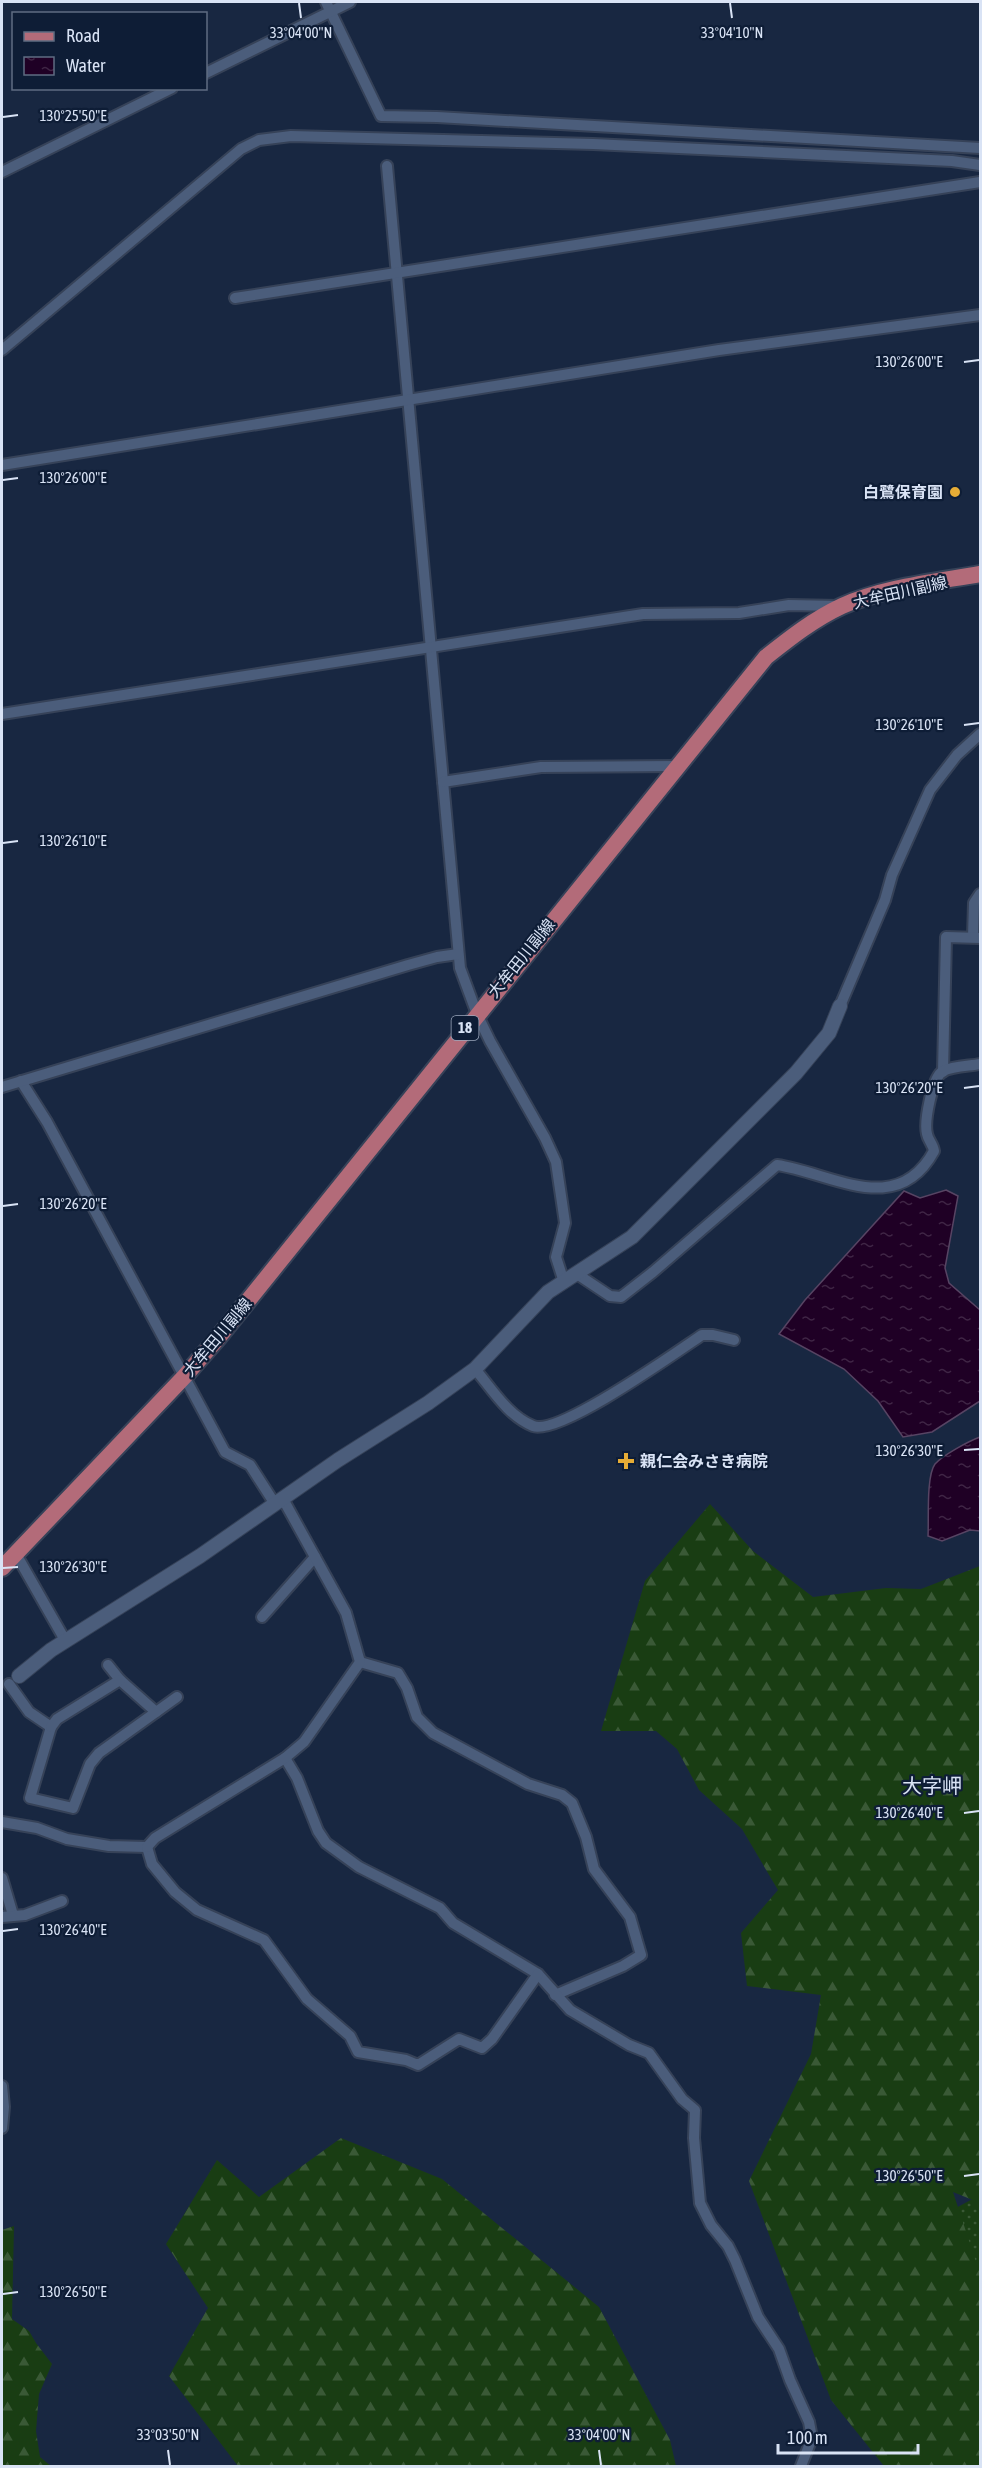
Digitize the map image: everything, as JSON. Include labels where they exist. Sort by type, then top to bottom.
[{"type":"main road","name":"大牟田川副線","points":[[2,1568],[184,1377],[218,1338],[766,657],[803,628],[842,606],[920,585],[981,574]]},
{"type":"street","points":[[207,72],[296,30],[328,6],[350,2]]},
{"type":"street","points":[[328,6],[381,116],[437,117],[981,148]]},
{"type":"street","points":[[2,172],[168,90]]},
{"type":"street","points":[[2,350],[240,149],[259,140],[291,136],[581,144],[952,161],[981,165]]},
{"type":"street","points":[[387,166],[460,968],[490,1041],[545,1138],[556,1162],[566,1223],[556,1257],[570,1278],[610,1296],[621,1297],[777,1165],[861,1188],[892,1187],[908,1180],[927,1164],[934,1151],[933,1143],[927,1137],[926,1120],[936,1077],[943,1072],[981,1064]]},
{"type":"street","points":[[235,298],[981,182]]},
{"type":"street","points":[[2,465],[719,350],[981,315]]},
{"type":"street","points":[[2,714],[643,614],[740,612],[789,605],[842,606]]},
{"type":"street","points":[[51,1727],[29,1712],[10,1683],[65,1640],[200,1556],[475,1369],[548,1292],[632,1237],[796,1073],[828,1033],[885,900],[892,875],[930,790],[957,754],[981,734]]},
{"type":"street","points":[[443,782],[541,767],[676,766]]},
{"type":"street","points":[[943,1072],[946,937],[977,938],[974,903],[981,894]]},
{"type":"street","points":[[2,1087],[408,965],[458,954]]},
{"type":"street","points":[[21,1081],[47,1122],[225,1452],[250,1465],[279,1501],[315,1557],[346,1613],[360,1662]]},
{"type":"street","points":[[475,1369],[516,1418],[537,1427],[562,1422],[588,1408],[702,1335],[713,1335],[734,1341]]},
{"type":"street","points":[[16,1554],[65,1640]]},
{"type":"street","points":[[262,1617],[315,1557]]},
{"type":"street","points":[[2,1822],[37,1828],[67,1839],[109,1846],[147,1847],[155,1838],[187,1816],[285,1758],[304,1742],[360,1662]]},
{"type":"street","points":[[360,1662],[398,1673],[407,1688],[417,1717],[433,1733],[528,1785],[562,1796],[572,1803],[586,1837],[594,1869],[630,1917],[641,1955],[623,1966],[555,1995]]},
{"type":"street","points":[[108,1665],[120,1680],[156,1712]]},
{"type":"street","points":[[120,1680],[57,1719],[51,1727],[30,1798],[74,1808],[90,1764],[99,1753],[177,1697]]},
{"type":"street","points":[[285,1758],[297,1778],[318,1831],[326,1843],[359,1867],[440,1908],[453,1923],[537,1974],[570,2010],[629,2045],[649,2054],[682,2099],[695,2110],[694,2138],[700,2203],[711,2225],[731,2253],[758,2317],[779,2349],[809,2422],[812,2438],[801,2466]]},
{"type":"street","points":[[147,1847],[152,1864],[174,1892],[197,1910],[264,1940],[307,1999],[350,2036],[358,2052],[406,2060],[418,2065],[459,2039],[482,2048],[492,2039],[537,1974]]},
{"type":"street","points":[[2,1878],[7,1916],[25,1915],[62,1901]]},
{"type":"street","points":[[2,2086],[4,2107],[2,2128]]},
{"type":"green space","points":[[710,1504],[753,1551],[813,1597],[886,1588],[921,1589],[980,1566],[980,2203],[953,2192],[980,2274],[980,2466],[884,2466],[831,2400],[749,2181],[811,2054],[821,1995],[747,1986],[741,1933],[778,1890],[742,1829],[699,1790],[677,1749],[656,1731],[601,1731],[645,1581]]},
{"type":"green space","points":[[341,2138],[442,2179],[599,2307],[670,2440],[676,2466],[238,2466],[169,2376],[208,2308],[166,2244],[217,2160],[259,2197]]},
{"type":"green space","points":[[980,2195],[980,2301],[939,2217]]},
{"type":"green space","points":[[14,2226],[12,2319],[29,2331],[52,2364],[39,2394],[36,2431],[40,2457],[51,2466],[2,2466],[2,2230]]},
{"type":"water","points":[[946,1190],[958,1196],[945,1268],[949,1283],[980,1310],[980,1401],[932,1432],[903,1437],[878,1401],[844,1369],[779,1334],[805,1300],[904,1191],[920,1198]]},
{"type":"water","points":[[980,1437],[980,1531],[970,1530],[942,1541],[928,1536],[929,1488],[935,1464],[956,1449]]},
{"type":"place","name":"白鷺保育園","points":[[955,492]]},
{"type":"place","name":"親仁会みさき病院","points":[[626,1461]]},
{"type":"district","name":"大字岬","points":[[932,1786]]}]
